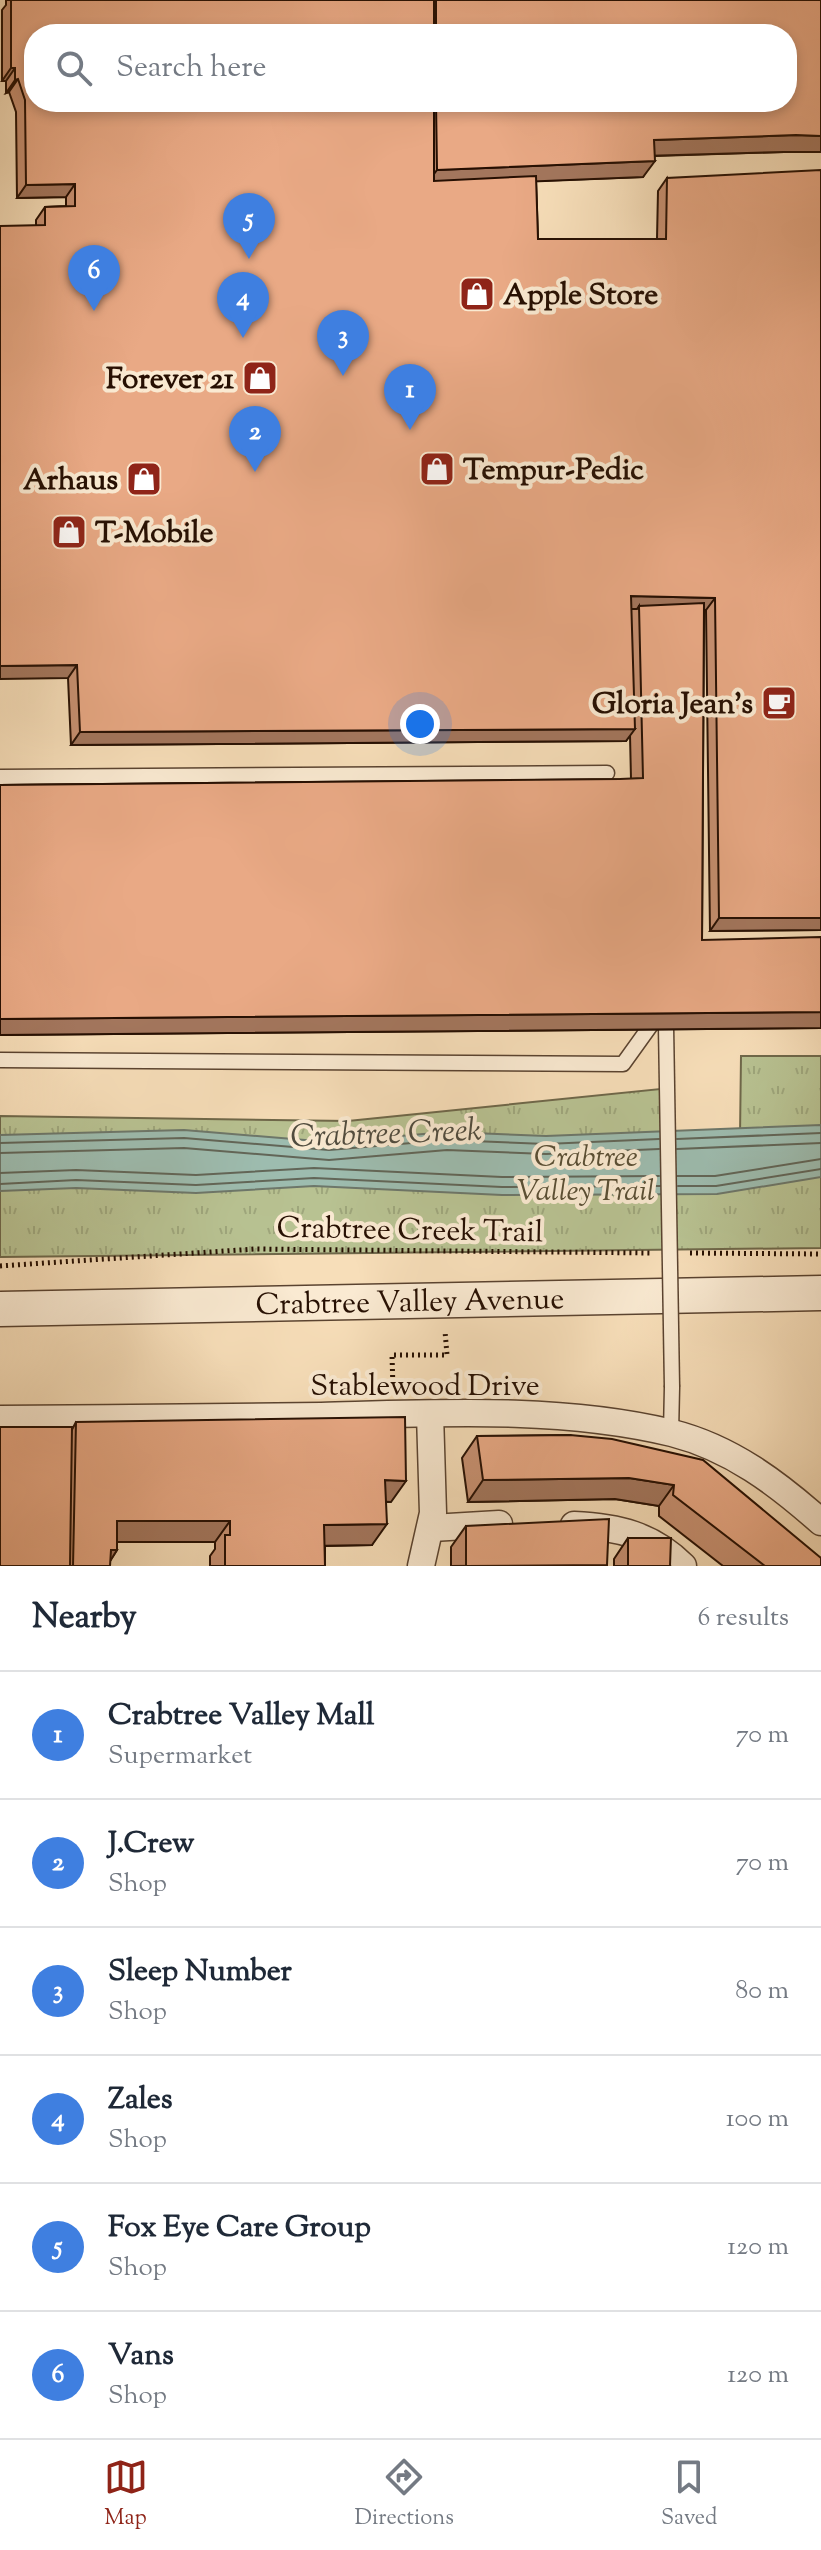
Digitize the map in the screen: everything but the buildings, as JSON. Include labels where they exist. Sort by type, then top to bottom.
[{"type":"street","name":"Crabtree Valley Avenue","points":[[0,1309],[821,1293]]},
{"type":"street","name":"Stablewood Drive","points":[[0,1419],[430,1414],[563,1418],[671,1433],[754,1468],[778,1484],[821,1522]]},
{"type":"street","points":[[421,1566],[432,1528],[430,1414]]},
{"type":"street","points":[[432,1528],[538,1524],[614,1527],[662,1545],[683,1566]]},
{"type":"lane","points":[[0,777],[607,773]]},
{"type":"lane","points":[[0,1060],[623,1064],[656,1018],[686,1017]]},
{"type":"lane","points":[[666,1026],[671,1433]]},
{"type":"path","name":"Crabtree Creek Trail","points":[[0,1266],[255,1249],[668,1253]]},
{"type":"path","points":[[683,1253],[821,1254]]},
{"type":"path","points":[[393,1398],[392,1355],[447,1355],[445,1330]]},
{"type":"green space","name":"Crabtree Valley Trail","points":[[741,1056],[821,1056],[821,1248],[0,1257],[0,1116],[348,1121],[670,1088],[669,1144],[740,1136]]},
{"type":"water","points":[[821,1125],[821,1177],[717,1194],[502,1195],[314,1186],[196,1193],[76,1188],[0,1191],[0,1135],[184,1130],[329,1142],[447,1132],[546,1136]]},
{"type":"place","name":"Fox Eye Care Group","points":[[249,259]]},
{"type":"place","name":"Apple Store","points":[[477,294]]},
{"type":"place","name":"Vans","points":[[94,311]]},
{"type":"place","name":"Zales","points":[[243,338]]},
{"type":"place","name":"Sleep Number","points":[[343,376]]},
{"type":"place","name":"Forever 21","points":[[260,378]]},
{"type":"place","name":"Crabtree Valley Mall","points":[[410,430]]},
{"type":"place","name":"Tempur-Pedic","points":[[437,469]]},
{"type":"place","name":"J.Crew","points":[[255,472]]},
{"type":"place","name":"Arhaus","points":[[144,479]]},
{"type":"place","name":"T-Mobile","points":[[69,532]]},
{"type":"place","name":"Gloria Jean's","points":[[779,703]]},
{"type":"water label","name":"Crabtree Creek","points":[[386,1132]]}]
